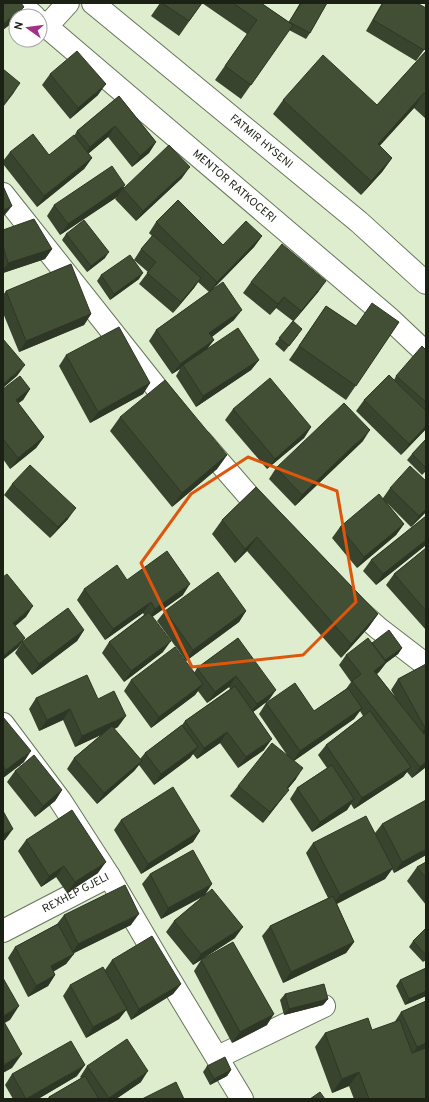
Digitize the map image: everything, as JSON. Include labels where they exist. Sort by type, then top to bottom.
[{"type":"street","points":[[48,16],[68,3]]},
{"type":"street","name":"FATMIR HYSENI","points":[[93,3],[359,222],[426,283]]},
{"type":"street","name":"MENTOR RATKOCERI","points":[[48,28],[390,319],[426,352]]},
{"type":"street","points":[[3,194],[182,420],[262,512],[284,534]]},
{"type":"street","points":[[337,590],[378,628],[426,666]]},
{"type":"street","points":[[3,724],[60,800],[109,876]]},
{"type":"street","name":"REXHEP GJELI","points":[[3,931],[109,876],[242,1099]]},
{"type":"street","points":[[218,1057],[324,1006]]},
{"type":"highlighted area","points":[[248,457],[337,491],[356,602],[303,655],[192,667],[141,563],[191,494]]},
{"type":"building","points":[[3,3],[21,3],[24,7],[23,8],[8,8],[8,20],[3,24]]},
{"type":"building","points":[[162,3],[202,3],[189,21]]},
{"type":"building","points":[[233,3],[261,3],[293,25],[251,85],[225,66],[257,20]]},
{"type":"building","points":[[301,3],[327,3],[310,33],[289,22]]},
{"type":"building","points":[[383,3],[417,3],[426,8],[426,47],[424,50],[373,20]]},
{"type":"building","points":[[77,51],[106,84],[78,108],[50,74]]},
{"type":"building","points":[[426,51],[426,95],[424,93],[378,144],[392,158],[371,181],[283,100],[323,55],[377,105]]},
{"type":"building","points":[[3,69],[20,83],[3,105]]},
{"type":"building","points":[[119,96],[156,142],[140,156],[115,126],[90,147],[77,131]]},
{"type":"building","points":[[33,134],[49,155],[74,135],[92,158],[44,196],[10,152]]},
{"type":"building","points":[[169,145],[190,167],[143,211],[123,189]]},
{"type":"building","points":[[112,166],[125,185],[68,224],[54,205]]},
{"type":"building","points":[[3,186],[12,206],[3,210]]},
{"type":"building","points":[[178,200],[223,245],[246,221],[262,236],[217,282],[156,222]]},
{"type":"building","points":[[34,219],[52,249],[8,263],[3,246],[3,230]]},
{"type":"building","points":[[84,220],[109,252],[91,266],[66,234]]},
{"type":"building","points":[[153,235],[201,278],[181,302],[147,273],[156,262],[141,249]]},
{"type":"building","points":[[282,244],[326,281],[301,311],[284,297],[278,304],[251,282]]},
{"type":"building","points":[[130,255],[143,273],[114,294],[101,275]]},
{"type":"building","points":[[71,264],[91,314],[26,341],[6,291]]},
{"type":"building","points":[[223,282],[242,310],[209,333],[214,340],[180,364],[156,330]]},
{"type":"building","points":[[372,303],[399,322],[356,386],[299,346],[326,306],[356,326]]},
{"type":"building","points":[[293,321],[302,329],[289,346],[279,338]]},
{"type":"building","points":[[119,327],[150,383],[98,412],[66,355]]},
{"type":"building","points":[[238,328],[259,360],[203,396],[183,365]]},
{"type":"building","points":[[3,339],[25,365],[3,384]]},
{"type":"building","points":[[422,346],[426,350],[426,402],[396,376]]},
{"type":"building","points":[[389,375],[426,411],[426,426],[409,444],[364,400]]},
{"type":"building","points":[[20,376],[30,389],[16,400],[44,437],[18,458],[3,439],[3,389]]},
{"type":"building","points":[[270,378],[311,427],[275,459],[233,409]]},
{"type":"building","points":[[165,380],[227,455],[182,493],[120,417]]},
{"type":"building","points":[[344,403],[370,430],[302,495],[276,468]]},
{"type":"building","points":[[426,439],[426,468],[412,454]]},
{"type":"building","points":[[30,465],[76,508],[58,527],[12,484]]},
{"type":"building","points":[[410,466],[426,481],[426,509],[419,516],[390,488]]},
{"type":"building","points":[[256,487],[378,614],[351,644],[257,537],[245,549],[222,520]]},
{"type":"building","points":[[379,494],[404,524],[364,557],[340,527]]},
{"type":"building","points":[[426,516],[426,540],[383,574],[371,560]]},
{"type":"building","points":[[426,548],[426,611],[394,574]]},
{"type":"building","points":[[167,551],[190,584],[155,609],[151,602],[113,629],[84,589],[117,565],[127,580]]},
{"type":"building","points":[[218,572],[246,611],[193,650],[165,611]]},
{"type":"building","points":[[7,574],[33,606],[13,623],[25,638],[3,656],[3,577]]},
{"type":"building","points":[[68,608],[84,630],[39,664],[22,642]]},
{"type":"building","points":[[149,612],[171,641],[131,671],[109,642]]},
{"type":"building","points":[[389,630],[402,648],[385,660],[372,643]]},
{"type":"building","points":[[238,638],[276,690],[257,704],[236,676],[215,692],[197,668]]},
{"type":"building","points":[[368,638],[386,662],[374,671],[424,734],[426,733],[426,762],[420,767],[352,681],[361,674],[346,655]]},
{"type":"building","points":[[175,647],[203,684],[159,717],[131,680]]},
{"type":"building","points":[[426,664],[426,728],[425,728],[398,679]]},
{"type":"building","points":[[87,675],[98,699],[114,691],[126,716],[82,736],[70,709],[47,720],[36,698]]},
{"type":"building","points":[[295,683],[314,711],[348,688],[362,708],[300,751],[266,703]]},
{"type":"building","points":[[235,686],[272,739],[246,757],[227,732],[204,748],[185,721]]},
{"type":"building","points":[[370,711],[411,767],[362,798],[326,745]]},
{"type":"building","points":[[3,717],[31,751],[6,770],[3,766]]},
{"type":"building","points":[[182,725],[198,747],[161,774],[145,753]]},
{"type":"building","points":[[112,726],[142,761],[104,793],[74,758]]},
{"type":"building","points":[[272,743],[303,768],[287,788],[289,790],[270,812],[238,786]]},
{"type":"building","points":[[34,755],[62,790],[43,806],[15,771]]},
{"type":"building","points":[[332,765],[354,799],[320,822],[297,788]]},
{"type":"building","points":[[173,787],[200,831],[148,864],[121,820]]},
{"type":"building","points":[[426,800],[426,849],[402,862],[382,824]]},
{"type":"building","points":[[72,810],[106,862],[75,882],[64,866],[49,876],[26,840]]},
{"type":"building","points":[[3,811],[13,829],[3,834]]},
{"type":"building","points":[[366,816],[393,868],[340,895],[313,843]]},
{"type":"building","points":[[193,850],[212,884],[168,908],[150,874]]},
{"type":"building","points":[[426,862],[426,878],[417,867]]},
{"type":"building","points":[[125,885],[139,914],[78,944],[64,915]]},
{"type":"building","points":[[212,889],[243,927],[201,954],[174,921]]},
{"type":"building","points":[[333,896],[354,942],[291,972],[270,926]]},
{"type":"building","points":[[58,924],[74,954],[51,966],[55,975],[36,986],[15,947]]},
{"type":"building","points":[[426,928],[426,955],[413,941]]},
{"type":"building","points":[[152,936],[181,984],[139,1009],[112,960]]},
{"type":"building","points":[[233,942],[274,1014],[240,1032],[201,960]]},
{"type":"building","points":[[103,967],[127,1009],[93,1027],[70,985]]},
{"type":"building","points":[[426,968],[426,991],[409,999],[400,980]]},
{"type":"building","points":[[3,978],[19,1006],[3,1016]]},
{"type":"building","points":[[324,984],[328,999],[289,1009],[285,994]]},
{"type":"building","points":[[426,1001],[426,1043],[417,1047],[401,1012]]},
{"type":"building","points":[[368,1018],[372,1030],[400,1020],[412,1053],[426,1048],[426,1099],[369,1099],[359,1072],[342,1079],[325,1033]]},
{"type":"building","points":[[3,1020],[22,1054],[3,1065]]},
{"type":"building","points":[[127,1039],[148,1071],[109,1098],[87,1066]]},
{"type":"building","points":[[71,1041],[85,1065],[26,1099],[12,1074]]},
{"type":"building","points":[[225,1057],[231,1070],[214,1079],[207,1066]]},
{"type":"building","points":[[85,1076],[99,1099],[50,1099],[49,1097]]},
{"type":"building","points":[[176,1082],[184,1099],[142,1099]]},
{"type":"building","points":[[320,1092],[325,1099],[310,1099]]}]
